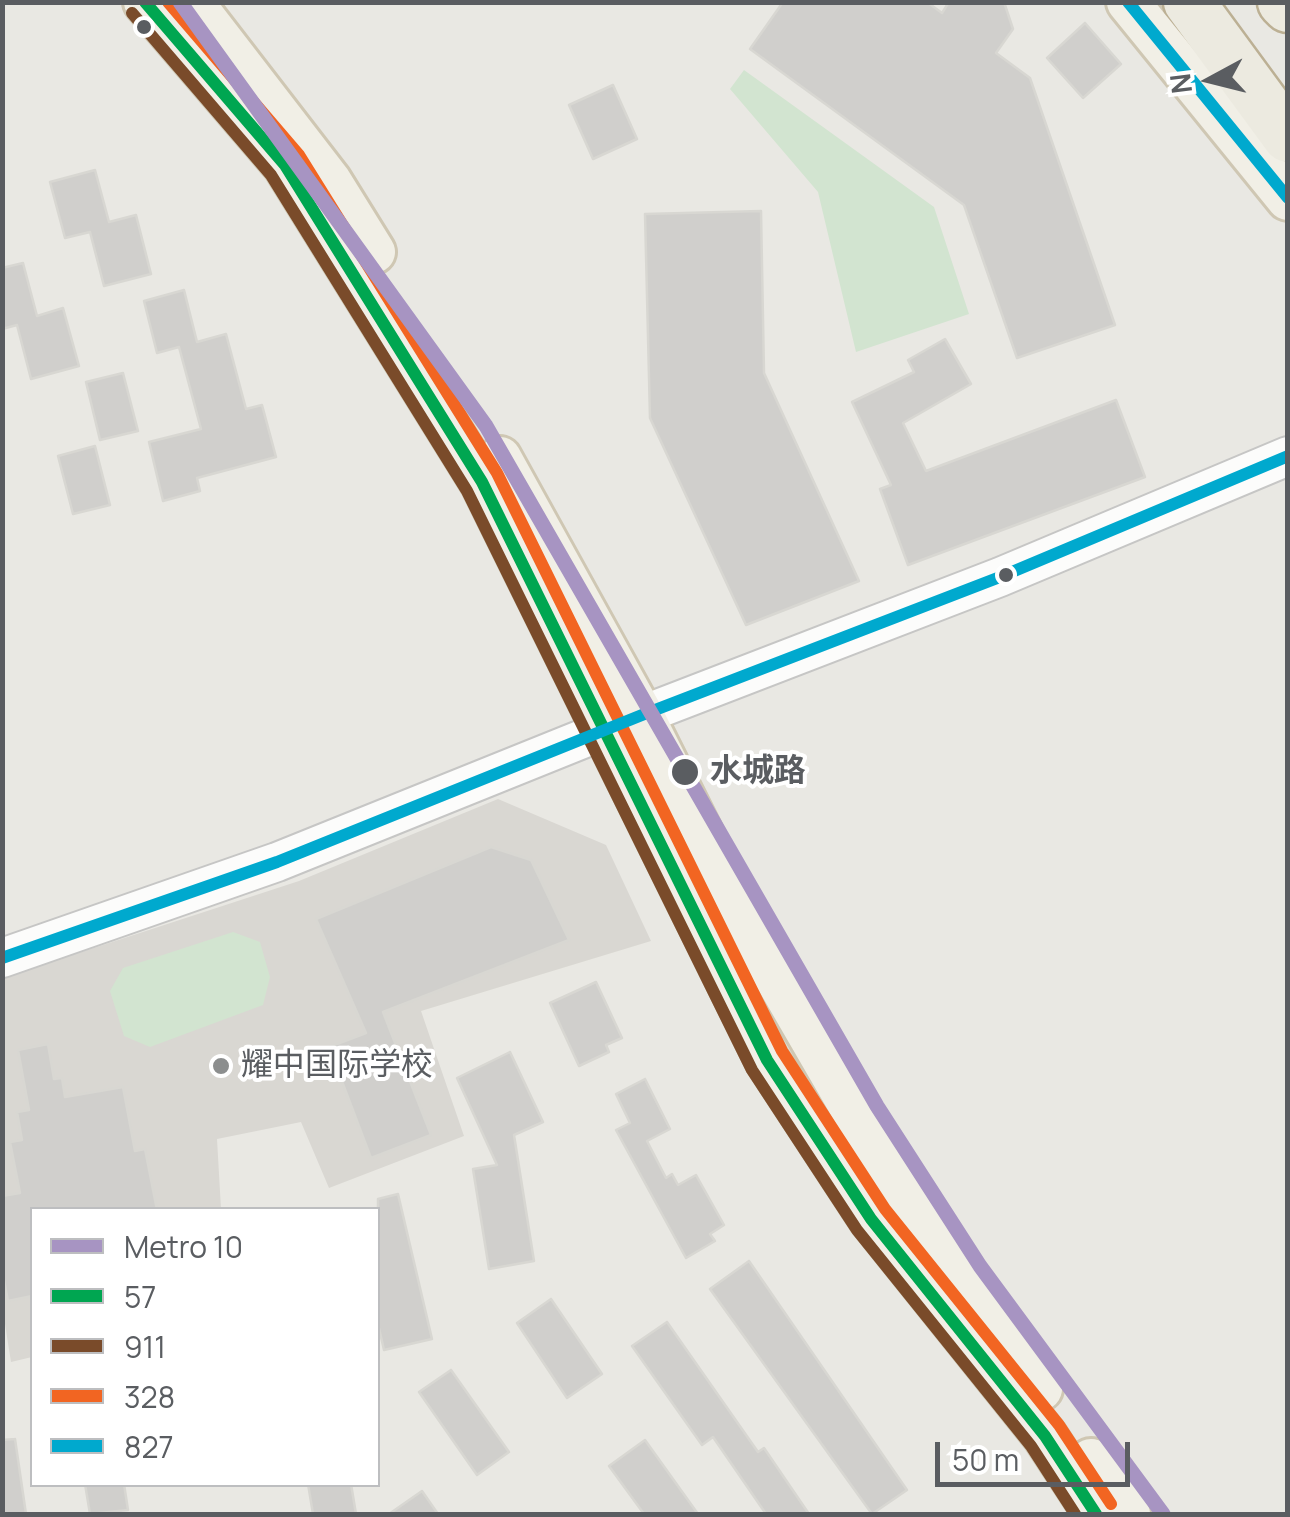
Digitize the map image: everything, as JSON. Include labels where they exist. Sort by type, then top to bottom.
[{"type":"highway","points":[[1189,2],[1288,138]]},
{"type":"highway","points":[[1196,2],[1288,105]]},
{"type":"main road","points":[[145,2],[285,165],[482,482],[892,1177],[1129,1514]]},
{"type":"main road","points":[[192,2],[330,181],[505,466],[623,723],[767,1060],[871,1219],[1045,1436],[1096,1514]]},
{"type":"main road","points":[[1128,2],[1288,199]]},
{"type":"main road","points":[[1163,2],[1288,148]]},
{"type":"street","points":[[2,958],[277,862],[1000,577],[1288,456]]},
{"type":"shaded area","name":"耀中国际学校","points":[[498,799],[606,845],[651,941],[421,1011],[464,1136],[329,1188],[301,1122],[217,1139],[221,1207],[30,1207],[30,1357],[11,1362],[2,1305],[2,978],[299,881]]},
{"type":"green space","points":[[744,70],[934,207],[969,314],[856,352],[818,192],[730,89]]},
{"type":"green space","points":[[233,932],[260,942],[270,977],[263,1005],[150,1047],[124,1036],[110,991],[123,968]]},
{"type":"building","points":[[783,2],[927,2],[942,13],[949,2],[1004,2],[1013,29],[996,53],[1030,78],[1115,325],[1017,358],[964,205],[750,49]]},
{"type":"building","points":[[1085,23],[1121,64],[1083,98],[1047,58]]},
{"type":"building","points":[[613,85],[637,139],[593,159],[569,105]]},
{"type":"building","points":[[95,170],[109,222],[136,215],[151,274],[104,286],[90,232],[65,238],[50,182]]},
{"type":"building","points":[[761,211],[764,373],[859,581],[746,625],[650,418],[645,214]]},
{"type":"building","points":[[23,263],[37,316],[63,308],[79,366],[31,379],[17,325],[2,329],[2,268]]},
{"type":"building","points":[[184,290],[197,342],[226,334],[246,409],[262,405],[276,457],[197,478],[200,491],[163,501],[149,442],[201,429],[179,347],[157,353],[144,301]]},
{"type":"building","points":[[945,339],[971,384],[903,423],[926,471],[1116,400],[1145,477],[908,565],[880,489],[891,485],[852,402],[914,372],[908,360]]},
{"type":"building","points":[[123,373],[138,431],[100,440],[86,382]]},
{"type":"building","points":[[95,446],[110,505],[73,514],[58,456]]},
{"type":"building","points":[[491,847],[531,860],[569,940],[383,1012],[431,1135],[371,1158],[329,1047],[366,1033],[316,919]]},
{"type":"building","points":[[596,982],[622,1038],[606,1045],[609,1052],[579,1066],[550,1003]]},
{"type":"building","points":[[48,1044],[54,1079],[62,1078],[65,1097],[123,1087],[135,1151],[145,1149],[156,1207],[30,1207],[30,1296],[8,1301],[2,1270],[2,1196],[20,1193],[10,1142],[22,1140],[17,1112],[29,1110],[18,1050]]},
{"type":"building","points":[[510,1052],[543,1122],[514,1135],[534,1261],[489,1269],[473,1169],[497,1165],[457,1078]]},
{"type":"building","points":[[645,1079],[670,1129],[647,1141],[666,1178],[672,1174],[678,1185],[696,1175],[724,1225],[710,1234],[715,1241],[686,1258],[616,1130],[630,1123],[616,1094]]},
{"type":"building","points":[[398,1194],[432,1339],[384,1350],[380,1333],[378,1199]]},
{"type":"building","points":[[749,1261],[907,1490],[872,1514],[710,1289]]},
{"type":"building","points":[[551,1299],[602,1374],[567,1398],[517,1323]]},
{"type":"building","points":[[667,1322],[758,1452],[764,1448],[809,1514],[766,1514],[713,1437],[702,1445],[632,1346]]},
{"type":"building","points":[[451,1370],[509,1452],[477,1475],[419,1392]]},
{"type":"building","points":[[15,1439],[26,1514],[2,1514],[2,1440]]},
{"type":"building","points":[[645,1440],[698,1514],[644,1514],[609,1466]]},
{"type":"building","points":[[86,1487],[124,1487],[128,1510],[90,1514]]},
{"type":"building","points":[[308,1487],[352,1487],[356,1514],[313,1514]]},
{"type":"building","points":[[422,1491],[438,1514],[389,1514]]},
{"type":"metro line","name":"10","points":[[180,2],[486,426],[877,1106],[980,1266],[1163,1514]]},
{"type":"transit line","name":"57","points":[[145,2],[285,165],[482,482],[767,1060],[871,1219],[1045,1436],[1096,1514]]},
{"type":"transit line","name":"328","points":[[168,2],[299,155],[497,473],[782,1051],[885,1209],[1059,1425],[1111,1504]]},
{"type":"transit line","name":"827","points":[[1128,2],[1288,198]]},
{"type":"transit line","name":"911","points":[[132,13],[271,175],[467,491],[752,1070],[857,1230],[1031,1446],[1075,1514]]},
{"type":"transit line","name":"827","points":[[2,958],[277,862],[1000,577],[1288,456]]},
{"type":"place","name":"水城路","points":[[685,772]]},
{"type":"place","name":"耀中国际学校","points":[[221,1066]]}]
